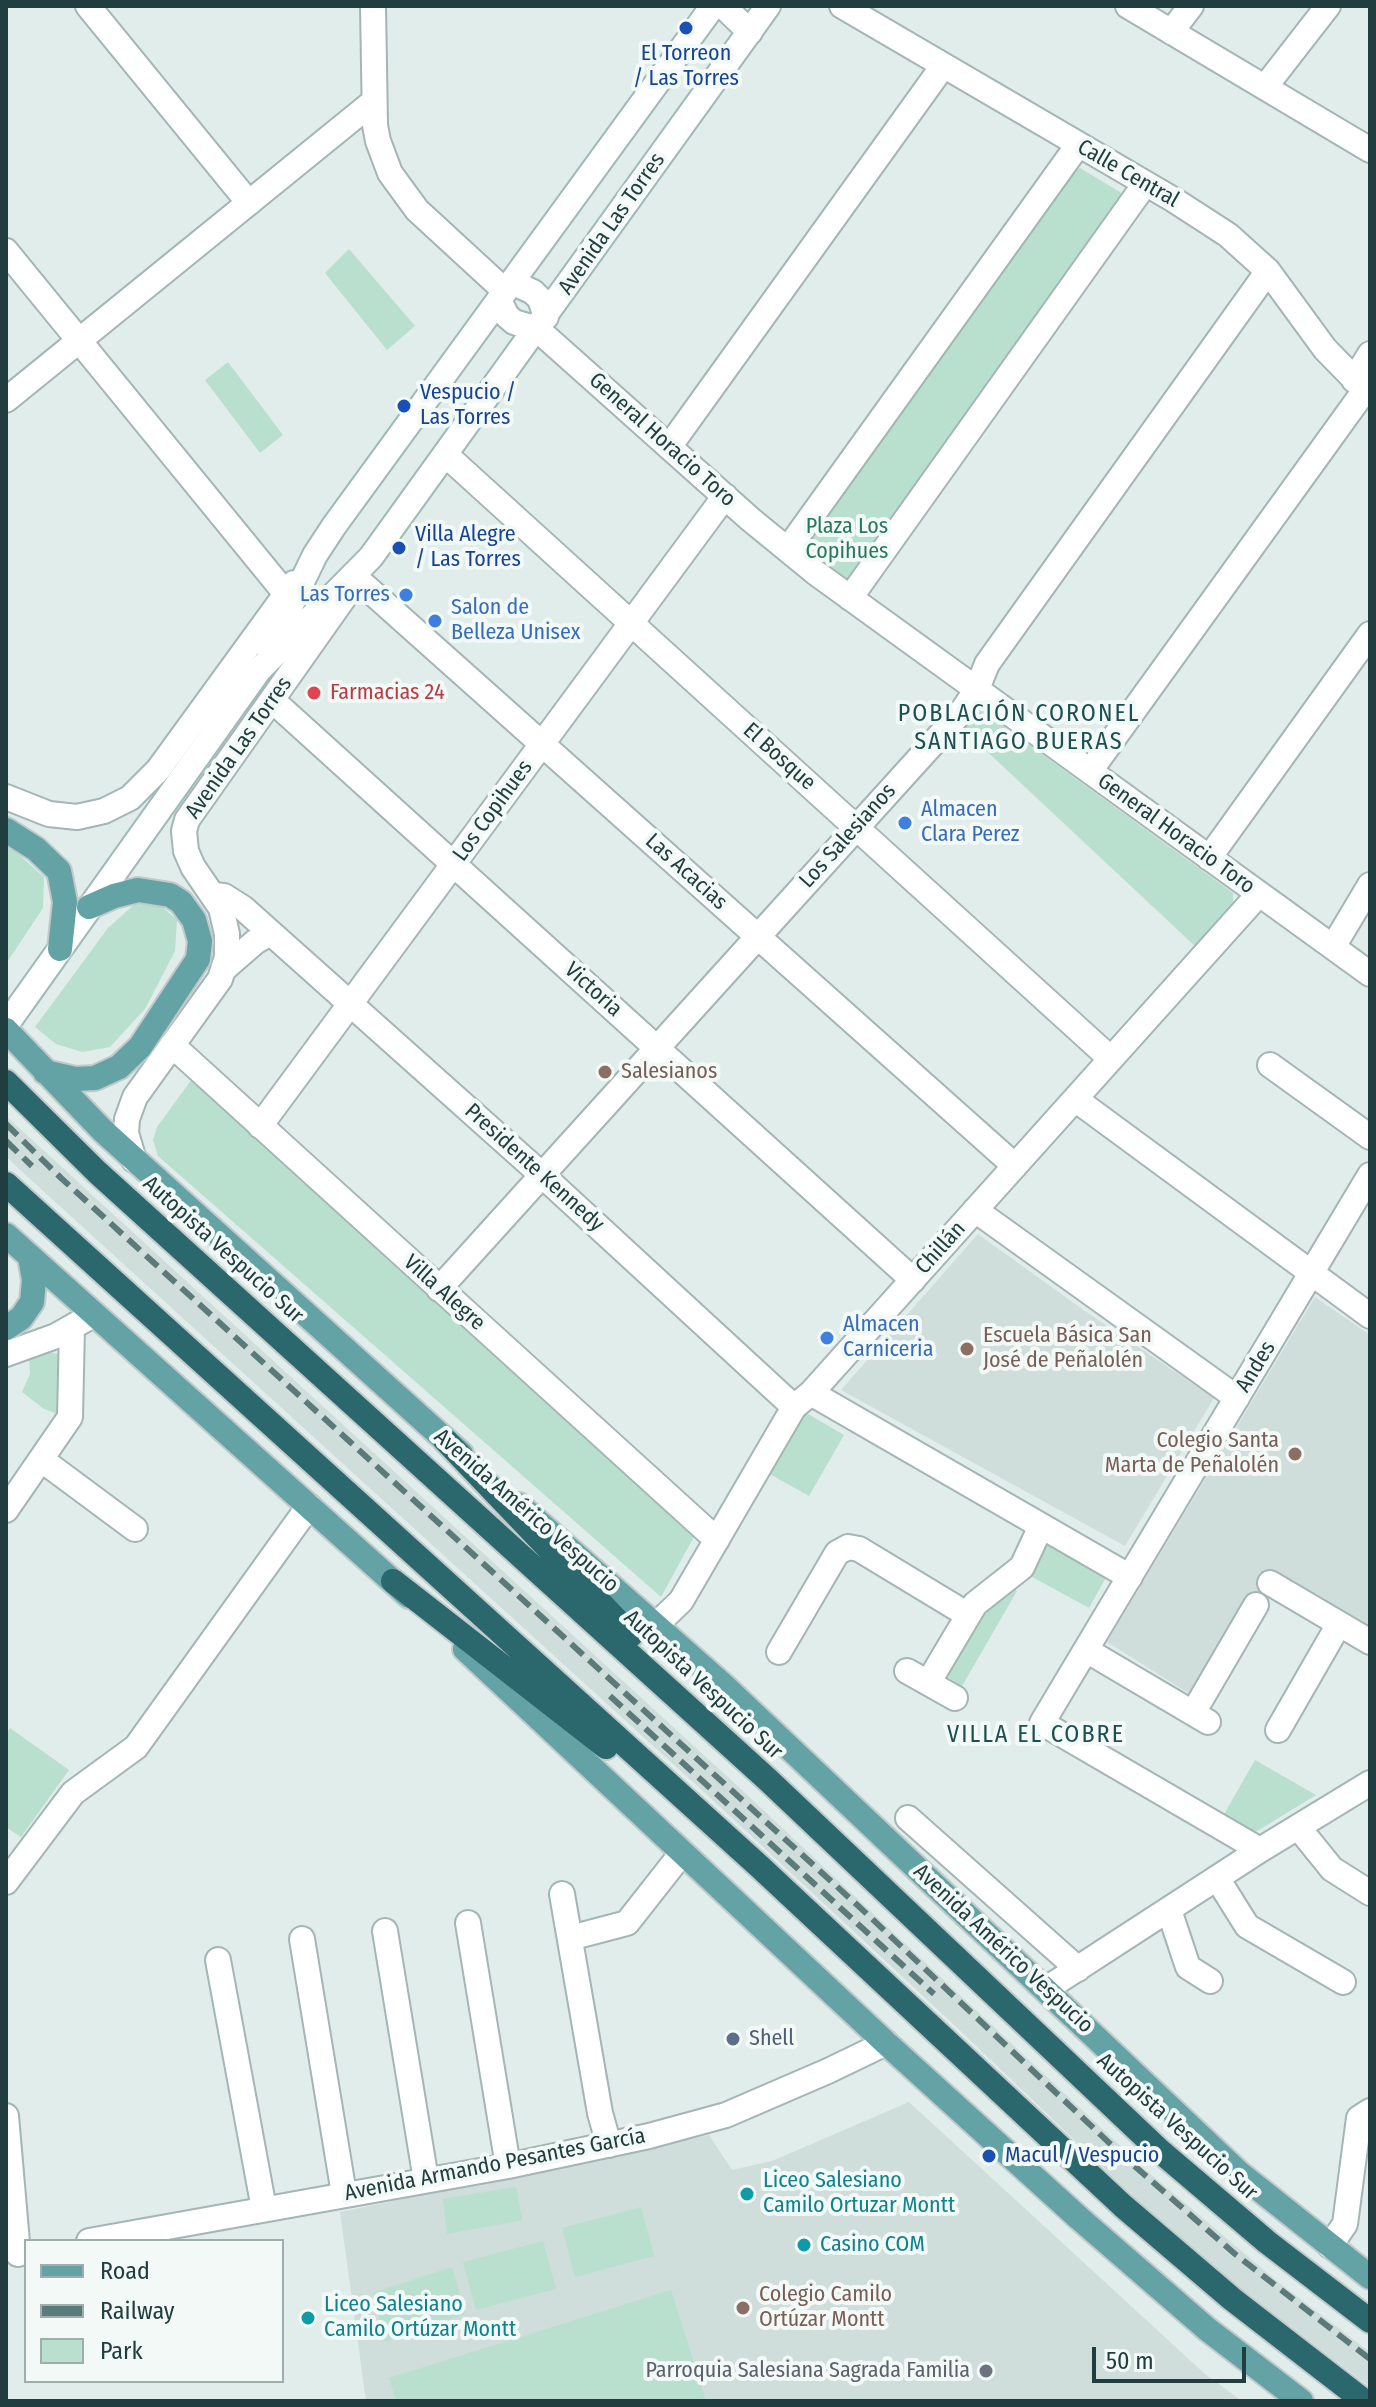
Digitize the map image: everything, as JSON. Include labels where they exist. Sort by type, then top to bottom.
[{"type":"highway","name":"Autopista Vespucio Sur","points":[[6,1082],[120,1193],[767,1779],[1160,2151],[1267,2242],[1370,2321]]},
{"type":"highway","points":[[6,1184],[760,1867],[1176,2252],[1290,2346],[1364,2401]]},
{"type":"highway","points":[[445,1440],[767,1779]]},
{"type":"highway","points":[[393,1581],[760,1867]]},
{"type":"main road","points":[[6,830],[36,849],[59,871],[65,902],[60,949]]},
{"type":"main road","points":[[45,1072],[89,1079],[105,1076],[119,1067],[140,1047],[198,959],[200,941],[194,920],[181,902],[170,895],[138,890],[89,907]]},
{"type":"main road","name":"Avenida Américo Vespucio","points":[[6,1028],[45,1072],[134,1160],[445,1440],[657,1624],[1239,2173],[1370,2277]]},
{"type":"main road","points":[[6,1235],[30,1257],[82,1321],[309,1506],[886,2043],[1207,2329],[1301,2401]]},
{"type":"main road","points":[[6,1328],[25,1314],[32,1302],[34,1280],[30,1257]]},
{"type":"street","points":[[88,6],[249,203]]},
{"type":"street","points":[[373,6],[373,102],[378,141],[398,187],[417,210],[505,292],[507,316],[514,322],[542,323],[540,299],[533,292],[518,285],[505,292]]},
{"type":"street","name":"Avenida Las Torres","points":[[6,797],[49,814],[77,817],[104,811],[130,798],[158,770],[713,6]]},
{"type":"street","points":[[723,6],[750,32]]},
{"type":"street","name":"Avenida Las Torres","points":[[134,1160],[126,1133],[131,1108],[224,969],[227,934],[221,908],[188,860],[184,843],[187,820],[371,557],[768,6]]},
{"type":"street","name":"Calle Central","points":[[842,6],[1228,235],[1268,271],[1325,349],[1363,388]]},
{"type":"street","points":[[1128,6],[1370,150]]},
{"type":"street","points":[[1171,32],[1191,6]]},
{"type":"street","points":[[1265,87],[1328,6]]},
{"type":"street","points":[[669,447],[943,66]]},
{"type":"street","points":[[6,400],[373,102]]},
{"type":"street","points":[[788,549],[1078,145]]},
{"type":"street","points":[[850,598],[1145,184]]},
{"type":"street","points":[[6,251],[286,594]]},
{"type":"street","name":"Los Salesianos","points":[[439,1289],[963,710],[977,689],[987,664],[1268,271]]},
{"type":"street","name":"General Horacio Toro","points":[[542,323],[669,447],[850,598],[1370,974]]},
{"type":"street","points":[[1090,771],[1363,388],[1370,354]]},
{"type":"street","name":"El Bosque","points":[[446,455],[1111,1059]]},
{"type":"street","name":"Los Copihues","points":[[260,1126],[725,496]]},
{"type":"street","name":"Avenida Las Torres","points":[[259,670],[315,555]]},
{"type":"street","name":"Avenida Las Torres","points":[[6,1028],[259,670],[371,557]]},
{"type":"street","name":"Las Acacias","points":[[357,579],[1015,1166]]},
{"type":"street","points":[[1209,858],[1370,634]]},
{"type":"street","name":"Victoria","points":[[272,700],[913,1280]]},
{"type":"street","points":[[1333,947],[1370,885]]},
{"type":"street","name":"Chillán","points":[[657,1624],[681,1601],[802,1400],[1259,894]]},
{"type":"street","name":"Presidente Kennedy","points":[[214,895],[224,896],[237,904],[542,1175],[802,1400],[1041,1526],[1130,1577]]},
{"type":"street","points":[[224,969],[270,933]]},
{"type":"street","name":"Villa Alegre","points":[[172,1045],[717,1540]]},
{"type":"street","points":[[1270,1065],[1370,1137]]},
{"type":"street","points":[[1075,1099],[1370,1316]]},
{"type":"street","name":"Andes","points":[[1260,1850],[1042,1723],[1370,1175]]},
{"type":"street","points":[[975,1210],[1237,1398]]},
{"type":"street","points":[[6,1354],[82,1321]]},
{"type":"street","points":[[6,1510],[70,1417],[82,1321]]},
{"type":"street","points":[[42,1460],[135,1529]]},
{"type":"street","points":[[6,1882],[73,1793],[136,1747],[309,1506]]},
{"type":"street","points":[[928,1683],[975,1604],[1022,1567],[1041,1526]]},
{"type":"street","points":[[779,1652],[837,1553],[848,1547],[859,1549],[968,1615]]},
{"type":"street","points":[[1270,1583],[1370,1642]]},
{"type":"street","points":[[1086,1650],[1200,1717],[1256,1605]]},
{"type":"street","points":[[1278,1730],[1339,1624]]},
{"type":"street","points":[[907,1671],[955,1698]]},
{"type":"street","points":[[1046,1989],[1260,1850],[1370,1783]]},
{"type":"street","points":[[908,1818],[1078,1969]]},
{"type":"street","points":[[1298,1827],[1332,1869],[1370,1893]]},
{"type":"street","points":[[570,1938],[627,1923],[682,1853]]},
{"type":"street","points":[[1217,1878],[1247,1926],[1343,1982]]},
{"type":"street","points":[[562,1894],[600,2113],[609,2145]]},
{"type":"street","points":[[1169,1910],[1188,1967],[1210,1981]]},
{"type":"street","points":[[468,1923],[508,2166]]},
{"type":"street","points":[[385,1931],[426,2180]]},
{"type":"street","points":[[302,1939],[344,2194]]},
{"type":"street","points":[[218,1960],[264,2209]]},
{"type":"street","name":"Avenida Armando Pesantes García","points":[[100,2239],[609,2145],[726,2115],[886,2043]]},
{"type":"street","points":[[1330,2246],[1345,2224],[1359,2118],[1370,2111]]},
{"type":"street","points":[[6,2116],[17,2254]]},
{"type":"shaded area","points":[[6,1116],[743,1791],[1147,2171],[1278,2282],[1370,2352],[1370,2387],[1244,2291],[1134,2197],[716,1803],[19,1169],[6,1156]]},
{"type":"shaded area","points":[[978,1234],[1214,1398],[1125,1546],[841,1390]]},
{"type":"shaded area","name":"Colegio Santa Marta de Peñalolén","points":[[1315,1297],[1370,1335],[1370,1635],[1269,1573],[1193,1696],[1107,1642]]},
{"type":"shaded area","name":"Colegio Camilo Ortúzar Montt","points":[[909,2102],[1205,2374],[1242,2401],[366,2401],[340,2212],[709,2135],[732,2170],[772,2161]]},
{"type":"green space","name":"Plaza Los Copihues","points":[[1080,168],[1128,197],[855,584],[811,553],[809,539],[1072,174]]},
{"type":"green space","points":[[349,249],[415,326],[387,350],[325,273]]},
{"type":"green space","points":[[228,362],[283,435],[260,453],[205,380]]},
{"type":"green space","points":[[981,710],[1233,893],[1233,912],[1197,948],[963,729]]},
{"type":"green space","points":[[6,843],[44,877],[43,908],[6,964]]},
{"type":"green space","points":[[136,903],[158,903],[177,920],[175,951],[145,1009],[110,1047],[82,1052],[56,1044],[35,1027],[108,928]]},
{"type":"green space","points":[[192,1079],[695,1535],[661,1597],[158,1156],[153,1140],[157,1127]]},
{"type":"green space","points":[[44,1352],[59,1354],[65,1363],[61,1412],[44,1409],[22,1392],[30,1374],[29,1359]]},
{"type":"green space","points":[[803,1411],[844,1435],[809,1496],[768,1473]]},
{"type":"green space","points":[[1046,1537],[1109,1572],[1089,1608],[1025,1573]]},
{"type":"green space","points":[[1009,1586],[1017,1591],[962,1686],[942,1674],[980,1609]]},
{"type":"green space","points":[[10,1728],[69,1770],[21,1837],[6,1827],[6,1734]]},
{"type":"green space","points":[[1255,1760],[1316,1795],[1254,1833],[1223,1816]]},
{"type":"green space","points":[[516,2187],[522,2220],[447,2234],[443,2199]]},
{"type":"green space","points":[[641,2207],[654,2256],[575,2277],[562,2228]]},
{"type":"green space","points":[[543,2241],[556,2289],[476,2310],[463,2262]]},
{"type":"green space","points":[[452,2267],[465,2314],[385,2342],[373,2293]]},
{"type":"green space","points":[[671,2290],[706,2401],[396,2401],[389,2378]]},
{"type":"railway","points":[[6,1124],[61,1178],[867,1914],[1122,2155],[1235,2254],[1370,2359]]},
{"type":"railway","points":[[6,1141],[32,1166]]},
{"type":"railway","points":[[610,1696],[934,1994]]},
{"type":"place","name":"El Torreon / Las Torres","points":[[686,28]]},
{"type":"place","name":"Vespucio / Las Torres","points":[[404,406]]},
{"type":"place","name":"Villa Alegre / Las Torres","points":[[399,548]]},
{"type":"place","name":"Las Torres","points":[[406,595]]},
{"type":"place","name":"Salon de Belleza Unisex","points":[[435,621]]},
{"type":"place","name":"Farmacias 24","points":[[314,693]]},
{"type":"place","name":"Almacen Clara Perez","points":[[905,823]]},
{"type":"place","name":"Salesianos","points":[[605,1072]]},
{"type":"place","name":"Almacen Carniceria","points":[[827,1338]]},
{"type":"place","name":"Escuela Básica San José de Peñalolén","points":[[967,1349]]},
{"type":"place","name":"Colegio Santa Marta de Peñalolén","points":[[1295,1454]]},
{"type":"place","name":"Shell","points":[[733,2039]]},
{"type":"place","name":"Macul / Vespucio","points":[[989,2156]]},
{"type":"place","name":"Liceo Salesiano Camilo Ortuzar Montt","points":[[747,2194]]},
{"type":"place","name":"Casino COM","points":[[804,2245]]},
{"type":"place","name":"Colegio Camilo Ortúzar Montt","points":[[743,2308]]},
{"type":"place","name":"Liceo Salesiano Camilo Ortúzar Montt","points":[[308,2318]]},
{"type":"place","name":"Parroquia Salesiana Sagrada Familia","points":[[986,2371]]},
{"type":"district","name":"POBLACIÓN CORONEL SANTIAGO BUERAS","points":[[1019,728]]},
{"type":"district","name":"VILLA EL COBRE","points":[[1036,1735]]}]
